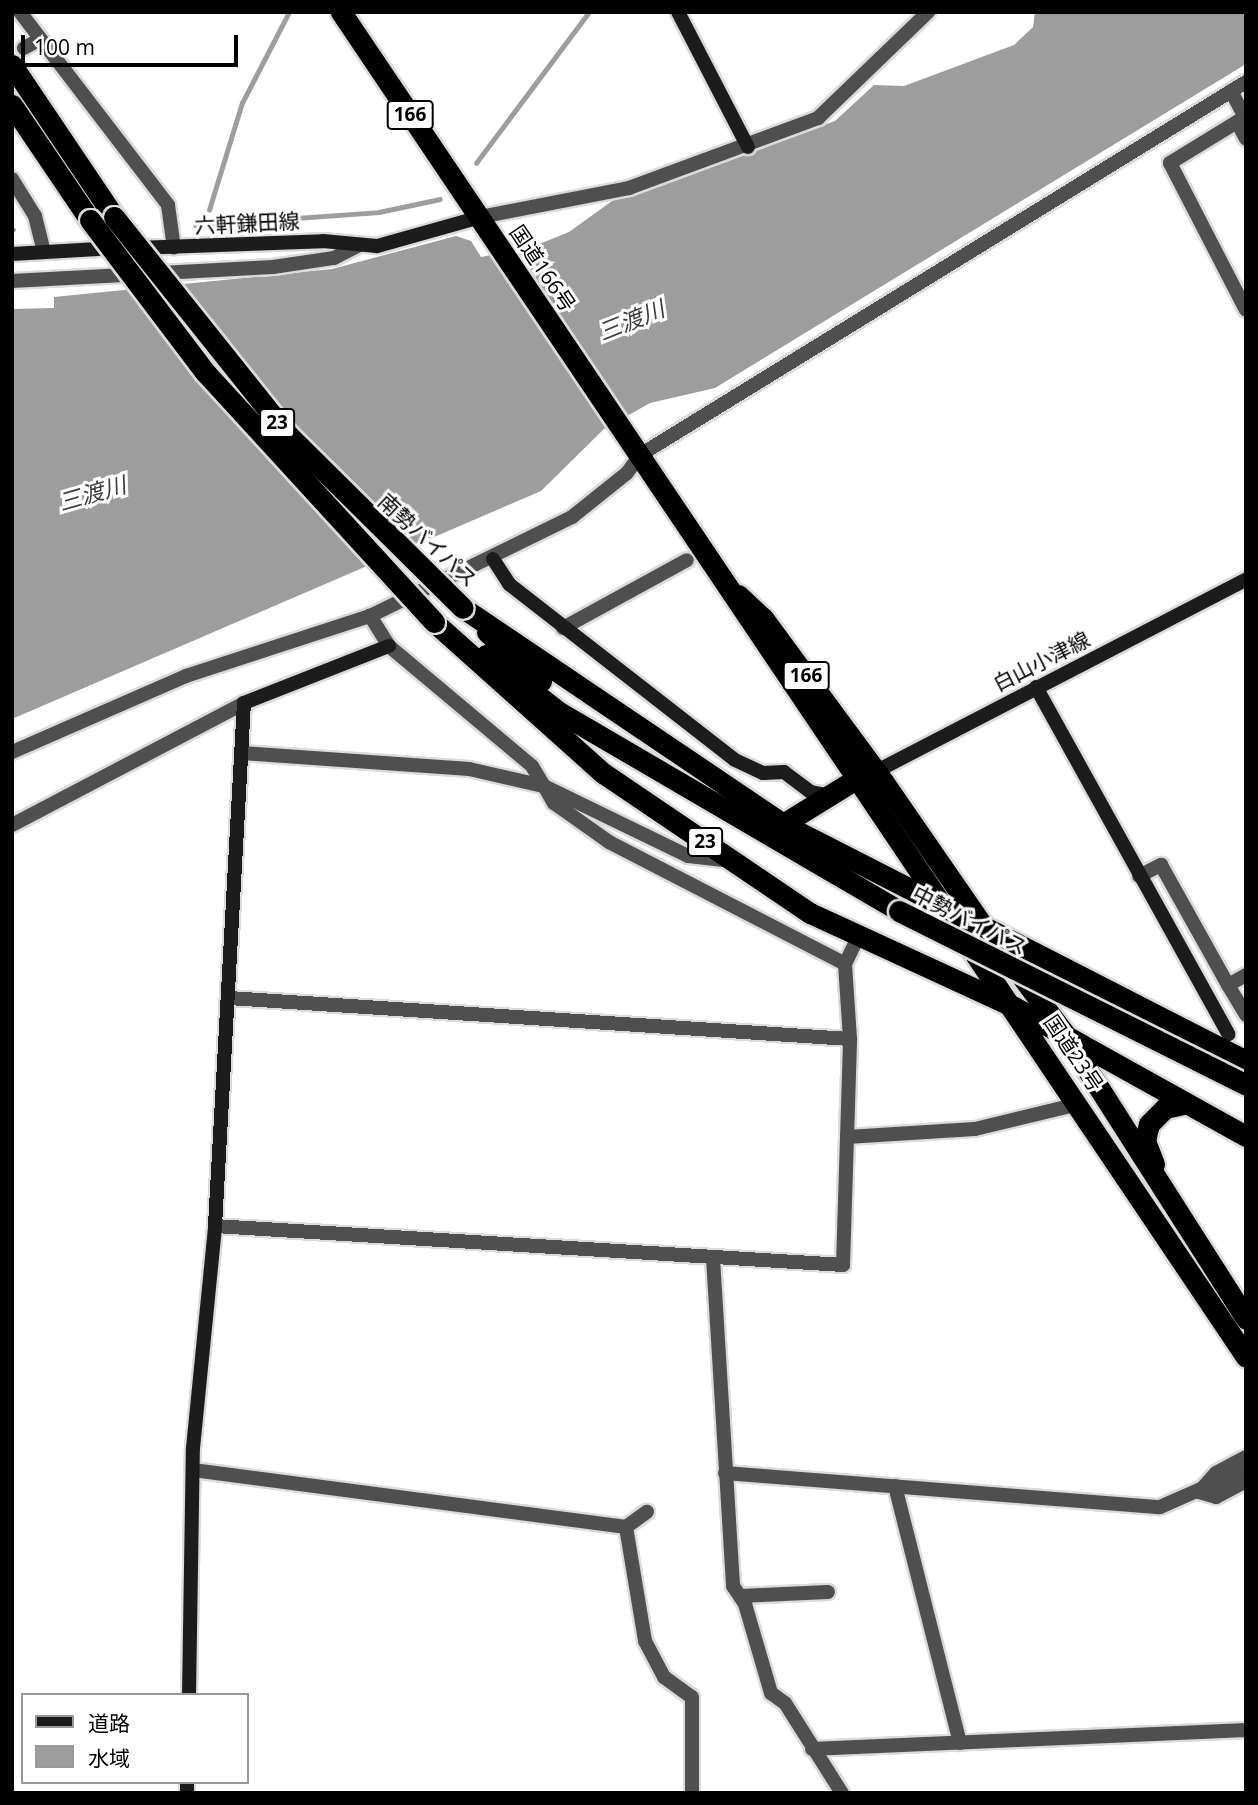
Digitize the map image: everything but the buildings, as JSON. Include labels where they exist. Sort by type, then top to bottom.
[{"type":"highway","name":"国道166号","points":[[341,12],[729,586],[748,626],[856,779]]},
{"type":"highway","name":"南勢バイパス","points":[[18,57],[114,217],[287,433],[463,608],[788,821],[941,906]]},
{"type":"highway","name":"中勢バイパス","points":[[12,105],[90,220],[205,372],[401,585],[438,620],[559,712],[680,785],[899,911],[1246,1085]]},
{"type":"highway","name":"国道166号","points":[[729,586],[763,618],[876,771]]},
{"type":"highway","name":"中勢バイパス","points":[[463,608],[529,671],[680,785]]},
{"type":"highway","name":"23","points":[[438,620],[584,758],[733,861],[858,937],[974,992],[1014,1007],[1064,1033],[1184,1104],[1246,1136]]},
{"type":"highway","name":"国道23号","points":[[876,771],[987,931],[1064,1033],[1186,1234],[1246,1320]]},
{"type":"highway","name":"国道23号","points":[[856,779],[941,906],[1014,1007],[1246,1357]]},
{"type":"highway","points":[[788,821],[856,779]]},
{"type":"highway","name":"23","points":[[941,906],[1246,1061]]},
{"type":"highway","name":"23","points":[[974,992],[1006,1015],[1062,1079]]},
{"type":"highway","points":[[1184,1104],[1157,1113],[1145,1141],[1186,1234]]},
{"type":"street","points":[[20,12],[168,205],[174,248]]},
{"type":"street","points":[[678,12],[748,147]]},
{"type":"street","points":[[480,217],[629,188],[748,147],[828,112],[928,12]]},
{"type":"street","points":[[18,57],[40,39]]},
{"type":"street","points":[[12,752],[186,676],[370,617],[493,559],[572,517],[627,474],[640,455],[1246,82]]},
{"type":"street","points":[[1231,91],[1245,117],[1170,163],[1246,310]]},
{"type":"street","points":[[1237,122],[1246,139]]},
{"type":"street","points":[[12,179],[35,216],[44,251]]},
{"type":"street","name":"六軒鎌田線","points":[[12,254],[323,241],[360,246],[480,217]]},
{"type":"street","points":[[12,281],[273,267],[334,258],[360,246]]},
{"type":"street","points":[[493,559],[509,584],[741,764],[796,780],[827,795]]},
{"type":"street","points":[[564,628],[687,561]]},
{"type":"street","name":"白山小津線","points":[[856,779],[1246,580]]},
{"type":"street","points":[[370,617],[389,646],[532,766],[554,803],[609,842],[845,964]]},
{"type":"street","points":[[12,825],[244,703],[389,646]]},
{"type":"street","points":[[1036,687],[1228,1034]]},
{"type":"street","points":[[189,1693],[193,1470],[215,1226],[244,703]]},
{"type":"street","points":[[242,753],[469,769],[565,790],[688,856],[733,861]]},
{"type":"street","points":[[788,821],[796,780]]},
{"type":"street","points":[[1139,876],[1161,865],[1246,1015]]},
{"type":"street","points":[[215,1226],[843,1265],[850,1039],[845,964],[858,937]]},
{"type":"street","points":[[1228,985],[1246,975]]},
{"type":"street","points":[[229,998],[850,1039]]},
{"type":"street","points":[[847,1137],[975,1129],[1078,1104]]},
{"type":"street","points":[[713,1258],[731,1573],[771,1693],[785,1703],[842,1793]]},
{"type":"street","points":[[1199,1492],[1216,1473],[1246,1457]]},
{"type":"street","points":[[725,1472],[1160,1507],[1246,1469]]},
{"type":"street","points":[[193,1470],[626,1527],[647,1512]]},
{"type":"street","points":[[1199,1492],[1216,1497],[1246,1481]]},
{"type":"street","points":[[895,1486],[960,1743]]},
{"type":"street","points":[[626,1527],[645,1641],[664,1677],[691,1697],[692,1793]]},
{"type":"street","points":[[740,1596],[828,1592]]},
{"type":"street","points":[[812,1749],[1246,1730]]},
{"type":"water","name":"三渡川","points":[[1035,12],[1246,12],[1246,64],[715,388],[650,403],[604,429],[541,491],[12,719],[12,309],[54,308],[54,297],[332,269],[456,236],[471,241],[481,257],[532,247],[569,232],[612,201],[835,121],[874,85],[904,86],[1014,45],[1033,27]]},
{"type":"waterway","points":[[209,210],[242,103],[289,12]]},
{"type":"waterway","points":[[476,163],[589,12]]},
{"type":"waterway","points":[[195,225],[379,212],[440,199]]}]
